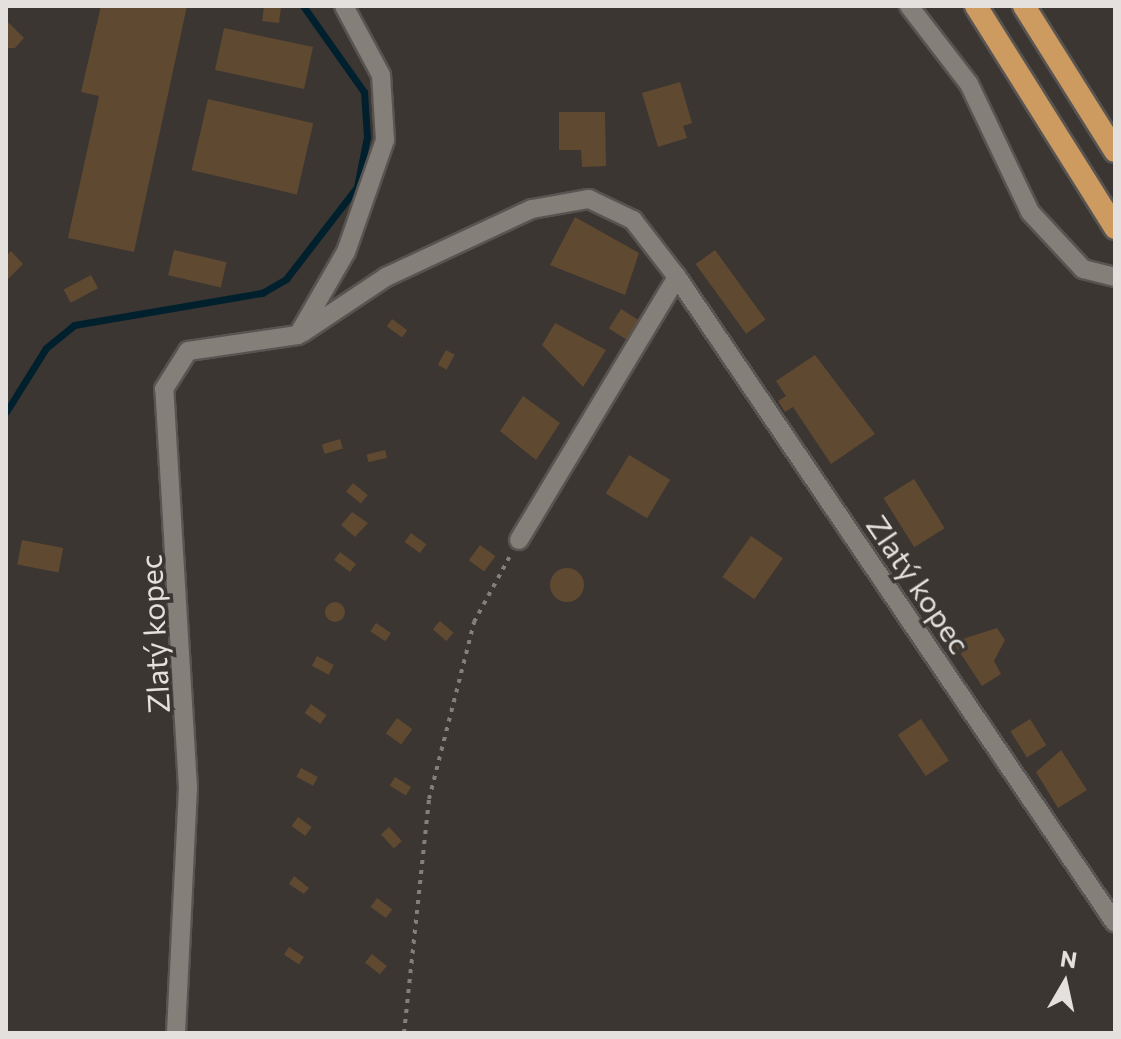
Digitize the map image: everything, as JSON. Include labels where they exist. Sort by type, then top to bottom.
[{"type":"highway","points":[[976,6],[1114,227]]},
{"type":"highway","points":[[1024,6],[1115,151]]},
{"type":"street","points":[[298,335],[346,252],[385,140],[381,75],[344,6]]},
{"type":"street","points":[[909,6],[969,84],[1030,212],[1083,269],[1115,277]]},
{"type":"street","name":"Zlatý kopec","points":[[176,1033],[188,788],[164,389],[188,351],[298,335],[386,277],[532,209],[589,199],[633,220],[677,277],[1115,923]]},
{"type":"street","points":[[519,540],[677,277]]},
{"type":"path","points":[[404,1033],[429,799],[474,622],[519,540]]},
{"type":"building","points":[[101,6],[187,6],[134,252],[68,238],[99,96],[81,92]]},
{"type":"building","points":[[264,6],[281,8],[279,23],[262,21]]},
{"type":"building","points":[[6,20],[24,38],[15,48],[6,48]]},
{"type":"building","points":[[224,28],[313,47],[304,89],[215,70]]},
{"type":"building","points":[[680,82],[692,123],[683,126],[687,138],[658,147],[642,93]]},
{"type":"building","points":[[208,99],[313,123],[297,194],[192,170]]},
{"type":"building","points":[[559,112],[605,112],[606,166],[582,167],[581,150],[559,150]]},
{"type":"building","points":[[575,217],[639,253],[625,295],[550,265]]},
{"type":"building","points":[[174,250],[227,262],[221,287],[168,275]]},
{"type":"building","points":[[715,250],[766,320],[746,334],[696,264]]},
{"type":"building","points":[[11,251],[23,264],[6,281],[6,256]]},
{"type":"building","points":[[91,275],[98,288],[71,303],[64,290]]},
{"type":"building","points":[[621,309],[640,321],[627,340],[609,329]]},
{"type":"building","points":[[392,319],[407,330],[402,337],[387,326]]},
{"type":"building","points":[[555,323],[606,350],[583,387],[542,345]]},
{"type":"building","points":[[446,350],[455,355],[447,370],[438,365]]},
{"type":"building","points":[[815,355],[875,434],[831,464],[793,407],[785,412],[778,401],[786,396],[776,381]]},
{"type":"building","points":[[523,396],[560,423],[536,460],[500,431]]},
{"type":"building","points":[[340,439],[343,449],[325,454],[322,445]]},
{"type":"building","points":[[385,450],[387,458],[368,462],[367,455]]},
{"type":"building","points":[[629,455],[670,480],[647,518],[606,494]]},
{"type":"building","points":[[914,479],[945,528],[914,547],[883,498]]},
{"type":"building","points":[[353,483],[368,495],[361,504],[346,492]]},
{"type":"building","points":[[352,512],[368,523],[355,537],[341,525]]},
{"type":"building","points":[[411,533],[426,544],[420,553],[405,542]]},
{"type":"building","points":[[751,536],[783,558],[754,599],[722,577]]},
{"type":"building","points":[[22,540],[63,548],[58,573],[17,565]]},
{"type":"building","points":[[480,545],[495,556],[484,572],[469,560]]},
{"type":"building","points":[[340,552],[356,564],[350,572],[334,560]]},
{"type":"building","points":[[567,568],[579,573],[584,585],[579,597],[567,602],[555,597],[550,585],[555,573]]},
{"type":"building","points":[[331,602],[339,602],[345,612],[339,622],[331,622],[325,616],[325,608]]},
{"type":"building","points":[[440,621],[454,633],[446,641],[433,629]]},
{"type":"building","points":[[376,623],[391,633],[385,641],[370,631]]},
{"type":"building","points":[[997,628],[1005,640],[994,661],[1001,674],[982,686],[953,642]]},
{"type":"building","points":[[317,656],[334,665],[329,675],[312,666]]},
{"type":"building","points":[[311,704],[327,715],[320,724],[305,713]]},
{"type":"building","points":[[397,718],[412,729],[401,745],[386,733]]},
{"type":"building","points":[[921,719],[949,760],[926,776],[898,735]]},
{"type":"building","points":[[1030,719],[1046,745],[1027,757],[1010,731]]},
{"type":"building","points":[[1061,750],[1087,790],[1058,808],[1036,772]]},
{"type":"building","points":[[301,768],[318,777],[313,786],[296,777]]},
{"type":"building","points":[[395,777],[411,787],[406,796],[390,785]]},
{"type":"building","points":[[298,817],[312,827],[305,836],[292,826]]},
{"type":"building","points":[[389,827],[402,841],[394,848],[381,835]]},
{"type":"building","points":[[294,876],[309,888],[304,894],[289,884]]},
{"type":"building","points":[[377,898],[392,909],[386,918],[371,907]]},
{"type":"building","points":[[289,947],[304,957],[299,965],[284,954]]},
{"type":"building","points":[[372,954],[387,966],[380,975],[365,963]]},
{"type":"waterway","points":[[6,412],[46,348],[74,325],[262,293],[286,279],[357,187],[367,137],[364,92],[303,6]]}]
